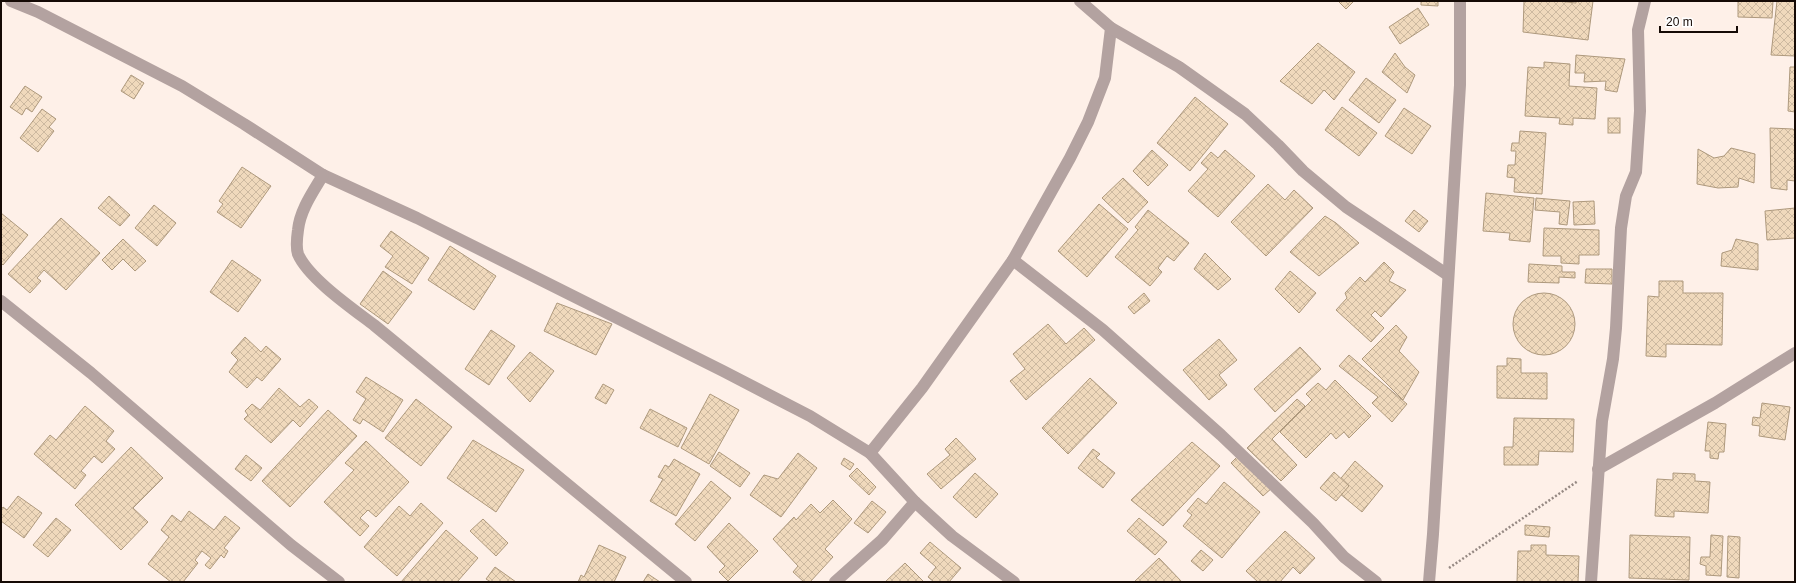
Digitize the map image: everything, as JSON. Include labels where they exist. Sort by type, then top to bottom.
[{"type":"street","points":[[11,1],[38,12],[182,86],[323,175],[417,218],[810,416],[870,453],[915,502],[952,536],[1014,582]]},
{"type":"street","points":[[1080,1],[1111,28],[1178,67],[1234,106],[1278,145],[1303,171],[1346,206],[1448,275]]},
{"type":"street","points":[[1429,582],[1441,410],[1460,85],[1460,1]]},
{"type":"street","points":[[1591,582],[1602,421],[1613,359],[1620,266],[1620,228],[1626,196],[1636,172],[1640,111],[1638,30],[1645,1]]},
{"type":"street","points":[[870,453],[922,388],[1013,260],[1070,158],[1088,122],[1105,78],[1111,28]]},
{"type":"street","points":[[323,175],[307,202],[298,229],[298,254],[311,272],[346,304],[374,325],[686,582]]},
{"type":"street","points":[[1013,260],[1104,330],[1198,414],[1313,523],[1344,556],[1376,582]]},
{"type":"street","points":[[1,300],[97,378],[291,545],[339,582]]},
{"type":"street","points":[[1598,469],[1715,403],[1795,353]]},
{"type":"street","points":[[835,582],[882,540],[915,502]]},
{"type":"path","points":[[1429,582],[1578,480],[1598,469]]},
{"type":"building","points":[[1338,1],[1354,1],[1346,9]]},
{"type":"building","points":[[1421,1],[1438,1],[1438,6],[1421,5]]},
{"type":"building","points":[[1524,1],[1558,1],[1576,3],[1576,1],[1593,1],[1588,40],[1523,32]]},
{"type":"building","points":[[1738,1],[1773,1],[1772,18],[1738,17]]},
{"type":"building","points":[[1777,1],[1795,1],[1795,56],[1771,55]]},
{"type":"building","points":[[1418,8],[1429,25],[1400,44],[1389,27]]},
{"type":"building","points":[[1318,43],[1355,72],[1334,100],[1324,90],[1312,104],[1280,81]]},
{"type":"building","points":[[1395,53],[1405,67],[1415,75],[1407,93],[1382,72]]},
{"type":"building","points":[[1576,55],[1625,59],[1617,92],[1605,90],[1606,81],[1584,82],[1585,73],[1575,73]]},
{"type":"building","points":[[1544,62],[1570,64],[1569,86],[1597,88],[1595,119],[1573,118],[1573,125],[1559,124],[1560,118],[1525,116],[1528,67],[1544,68]]},
{"type":"building","points":[[1790,67],[1795,67],[1795,112],[1788,111]]},
{"type":"building","points":[[131,75],[144,83],[134,99],[121,91]]},
{"type":"building","points":[[1366,78],[1396,100],[1379,123],[1349,100]]},
{"type":"building","points":[[25,86],[42,97],[32,112],[26,108],[22,115],[10,107]]},
{"type":"building","points":[[1195,97],[1228,124],[1190,171],[1157,143]]},
{"type":"building","points":[[1342,107],[1377,133],[1359,156],[1325,130]]},
{"type":"building","points":[[1404,108],[1431,126],[1412,154],[1385,136]]},
{"type":"building","points":[[42,109],[56,119],[49,127],[54,131],[38,152],[20,138]]},
{"type":"building","points":[[1608,118],[1620,118],[1620,133],[1608,133]]},
{"type":"building","points":[[1770,128],[1793,129],[1795,132],[1795,181],[1787,180],[1787,190],[1771,188]]},
{"type":"building","points":[[1520,131],[1546,133],[1542,194],[1514,192],[1515,178],[1507,177],[1508,165],[1515,165],[1516,151],[1511,151],[1512,143],[1519,143]]},
{"type":"building","points":[[1731,148],[1755,154],[1754,183],[1739,178],[1738,187],[1718,188],[1697,184],[1698,149],[1714,158],[1724,156]]},
{"type":"building","points":[[1152,150],[1168,165],[1148,186],[1133,171]]},
{"type":"building","points":[[1225,150],[1255,176],[1218,217],[1188,191],[1208,169],[1201,163],[1211,152],[1218,158]]},
{"type":"building","points":[[242,167],[271,186],[241,228],[217,212],[223,204],[219,201]]},
{"type":"building","points":[[1123,178],[1148,202],[1128,223],[1102,198]]},
{"type":"building","points":[[1268,184],[1285,200],[1294,190],[1313,208],[1266,256],[1231,222]]},
{"type":"building","points":[[1486,193],[1534,198],[1530,242],[1509,240],[1510,233],[1483,231]]},
{"type":"building","points":[[109,196],[130,215],[120,226],[98,208]]},
{"type":"building","points":[[1536,198],[1570,201],[1567,225],[1559,224],[1560,212],[1535,210]]},
{"type":"building","points":[[1594,201],[1595,224],[1574,225],[1573,202]]},
{"type":"building","points":[[1099,204],[1128,229],[1087,277],[1058,251]]},
{"type":"building","points":[[154,205],[176,223],[157,246],[135,228]]},
{"type":"building","points":[[1795,208],[1795,238],[1767,240],[1765,211]]},
{"type":"building","points":[[1148,210],[1189,243],[1174,261],[1167,256],[1158,268],[1162,272],[1150,286],[1115,257],[1138,230],[1135,227]]},
{"type":"building","points":[[1414,210],[1428,221],[1419,232],[1405,221]]},
{"type":"building","points":[[1,213],[28,235],[3,265],[1,263]]},
{"type":"building","points":[[1325,216],[1336,223],[1359,243],[1319,276],[1290,252]]},
{"type":"building","points":[[61,218],[100,253],[66,290],[44,270],[37,278],[41,281],[30,293],[8,274]]},
{"type":"building","points":[[1544,228],[1599,230],[1599,255],[1579,255],[1579,264],[1561,263],[1561,256],[1543,256]]},
{"type":"building","points":[[391,231],[429,258],[412,284],[385,267],[393,256],[380,246]]},
{"type":"building","points":[[123,239],[146,261],[135,271],[123,259],[112,270],[102,260]]},
{"type":"building","points":[[1736,239],[1758,244],[1758,270],[1721,266],[1722,253],[1732,250]]},
{"type":"building","points":[[450,246],[496,276],[474,310],[428,280]]},
{"type":"building","points":[[1205,253],[1231,279],[1218,290],[1194,269]]},
{"type":"building","points":[[232,260],[261,280],[238,312],[210,292]]},
{"type":"building","points":[[1384,262],[1394,272],[1389,281],[1406,290],[1381,317],[1375,311],[1371,315],[1384,328],[1371,342],[1336,310],[1347,298],[1345,293],[1360,277],[1365,282]]},
{"type":"building","points":[[1529,264],[1562,266],[1562,272],[1575,272],[1575,278],[1559,277],[1559,283],[1528,282]]},
{"type":"building","points":[[1586,269],[1612,269],[1612,284],[1585,283]]},
{"type":"building","points":[[383,271],[412,292],[388,324],[360,304]]},
{"type":"building","points":[[1290,271],[1316,293],[1299,313],[1275,289]]},
{"type":"building","points":[[1659,281],[1683,281],[1683,293],[1723,293],[1722,345],[1666,344],[1666,357],[1646,356],[1648,296],[1659,297]]},
{"type":"building","points":[[1144,293],[1150,301],[1134,314],[1128,307]]},
{"type":"building","points":[[1544,293],[1556,296],[1566,302],[1572,312],[1575,324],[1572,336],[1566,346],[1556,352],[1544,355],[1532,352],[1522,346],[1516,336],[1513,324],[1516,312],[1522,302],[1532,296]]},
{"type":"building","points":[[557,303],[612,324],[596,355],[544,331]]},
{"type":"building","points":[[1048,324],[1066,344],[1084,328],[1095,340],[1026,400],[1010,381],[1025,369],[1013,354]]},
{"type":"building","points":[[1396,325],[1407,337],[1399,351],[1419,372],[1403,400],[1362,359]]},
{"type":"building","points":[[491,330],[515,346],[489,385],[465,369]]},
{"type":"building","points":[[245,337],[261,352],[266,346],[281,359],[262,381],[257,377],[247,388],[229,372],[238,360],[231,353]]},
{"type":"building","points":[[1219,339],[1237,360],[1219,375],[1227,385],[1209,400],[1183,370]]},
{"type":"building","points":[[1300,347],[1321,369],[1275,412],[1254,389]]},
{"type":"building","points":[[530,352],[554,371],[530,402],[507,378]]},
{"type":"building","points":[[1349,355],[1407,404],[1392,422],[1372,403],[1378,397],[1339,366]]},
{"type":"building","points":[[1507,358],[1521,359],[1521,373],[1547,373],[1547,399],[1497,398],[1497,366],[1507,366]]},
{"type":"building","points":[[366,377],[403,400],[383,432],[363,419],[360,424],[353,420],[366,399],[356,392]]},
{"type":"building","points":[[1090,378],[1117,403],[1068,454],[1042,428]]},
{"type":"building","points":[[1335,380],[1371,416],[1349,438],[1344,432],[1336,439],[1331,433],[1306,458],[1280,432],[1312,400],[1306,394],[1318,383],[1326,390]]},
{"type":"building","points":[[603,384],[614,390],[606,404],[595,398]]},
{"type":"building","points":[[279,388],[300,407],[309,399],[318,407],[300,427],[293,420],[271,443],[244,419],[248,415],[245,411],[252,404],[260,410]]},
{"type":"building","points":[[710,394],[739,410],[709,464],[681,448]]},
{"type":"building","points":[[416,399],[452,427],[421,466],[385,438]]},
{"type":"building","points":[[1297,399],[1305,406],[1272,439],[1297,465],[1281,481],[1247,448]]},
{"type":"building","points":[[1762,403],[1790,407],[1785,440],[1759,436],[1760,426],[1752,425],[1753,417],[1760,418]]},
{"type":"building","points":[[85,406],[114,431],[106,441],[115,449],[102,463],[94,456],[81,471],[86,475],[75,489],[34,454],[50,435],[56,440]]},
{"type":"building","points":[[650,409],[687,428],[678,447],[640,428]]},
{"type":"building","points":[[328,410],[357,436],[290,507],[262,481]]},
{"type":"building","points":[[1514,418],[1574,419],[1573,452],[1539,451],[1538,465],[1504,465],[1504,447],[1513,447]]},
{"type":"building","points":[[1708,422],[1726,424],[1724,452],[1719,452],[1718,459],[1710,458],[1710,451],[1705,451]]},
{"type":"building","points":[[956,438],[976,459],[941,489],[927,474],[950,455],[945,449]]},
{"type":"building","points":[[473,440],[524,470],[496,512],[447,478]]},
{"type":"building","points":[[366,441],[409,482],[376,517],[368,510],[360,518],[369,526],[360,536],[324,502],[354,470],[345,463]]},
{"type":"building","points":[[1192,442],[1220,466],[1163,526],[1131,500]]},
{"type":"building","points":[[131,447],[163,478],[133,508],[148,522],[121,550],[75,505]]},
{"type":"building","points":[[1093,449],[1100,454],[1096,458],[1115,473],[1103,488],[1078,468]]},
{"type":"building","points":[[719,452],[750,473],[740,487],[710,466]]},
{"type":"building","points":[[798,453],[817,468],[781,517],[750,495],[764,475],[778,479]]},
{"type":"building","points":[[1240,454],[1273,487],[1263,496],[1231,463]]},
{"type":"building","points":[[246,455],[262,468],[251,481],[235,469]]},
{"type":"building","points":[[844,458],[854,464],[850,470],[841,464]]},
{"type":"building","points":[[674,459],[700,474],[676,516],[650,501],[663,479],[658,477],[665,465],[669,467]]},
{"type":"building","points":[[1355,461],[1383,486],[1362,512],[1333,488]]},
{"type":"building","points":[[857,468],[876,487],[869,495],[849,476]]},
{"type":"building","points":[[1334,472],[1349,486],[1336,501],[1320,488]]},
{"type":"building","points":[[975,473],[998,494],[976,518],[953,497]]},
{"type":"building","points":[[1673,473],[1695,474],[1695,481],[1710,482],[1708,513],[1674,511],[1674,517],[1655,516],[1657,479],[1673,480]]},
{"type":"building","points":[[711,481],[731,498],[695,541],[675,524]]},
{"type":"building","points":[[1224,482],[1260,512],[1222,558],[1183,526],[1192,515],[1187,511],[1198,498],[1206,504]]},
{"type":"building","points":[[18,496],[42,513],[24,538],[1,521],[1,510],[3,507],[7,510]]},
{"type":"building","points":[[833,500],[852,519],[825,549],[833,557],[810,582],[804,582],[793,572],[798,566],[773,539],[794,517],[796,520],[811,504],[820,513]]},
{"type":"building","points":[[872,501],[886,512],[868,533],[854,523]]},
{"type":"building","points":[[421,503],[443,523],[397,576],[364,547],[399,506],[410,516]]},
{"type":"building","points":[[189,511],[214,530],[225,516],[240,528],[224,548],[228,551],[224,558],[221,555],[210,569],[205,565],[211,558],[202,551],[195,560],[198,563],[183,582],[171,582],[148,564],[169,537],[161,530],[172,515],[181,522]]},
{"type":"building","points":[[56,518],[71,530],[48,557],[33,545]]},
{"type":"building","points":[[1139,518],[1167,542],[1155,555],[1127,531]]},
{"type":"building","points":[[483,519],[508,543],[496,556],[470,531]]},
{"type":"building","points":[[729,523],[758,551],[728,581],[719,572],[725,566],[707,547]]},
{"type":"building","points":[[1525,525],[1550,527],[1549,537],[1525,535]]},
{"type":"building","points":[[446,530],[478,558],[457,582],[401,582]]},
{"type":"building","points":[[1285,531],[1315,558],[1300,574],[1293,567],[1280,582],[1258,582],[1246,571]]},
{"type":"building","points":[[1630,535],[1690,537],[1689,580],[1629,578]]},
{"type":"building","points":[[1711,535],[1723,536],[1721,576],[1706,575],[1706,566],[1700,564],[1701,557],[1710,557]]},
{"type":"building","points":[[1728,536],[1740,537],[1739,578],[1727,577]]},
{"type":"building","points":[[930,542],[961,568],[949,582],[934,582],[928,577],[936,567],[920,553]]},
{"type":"building","points":[[599,545],[626,557],[614,582],[578,582],[581,575],[584,577]]},
{"type":"building","points":[[1531,545],[1546,545],[1546,555],[1579,556],[1578,582],[1517,582],[1518,551],[1531,551]]},
{"type":"building","points":[[1201,550],[1213,560],[1203,571],[1191,561]]},
{"type":"building","points":[[1159,558],[1182,582],[1134,582]]},
{"type":"building","points":[[905,563],[924,582],[885,582]]},
{"type":"building","points":[[495,567],[516,582],[491,582],[486,579]]},
{"type":"building","points":[[648,574],[660,582],[643,582]]}]
